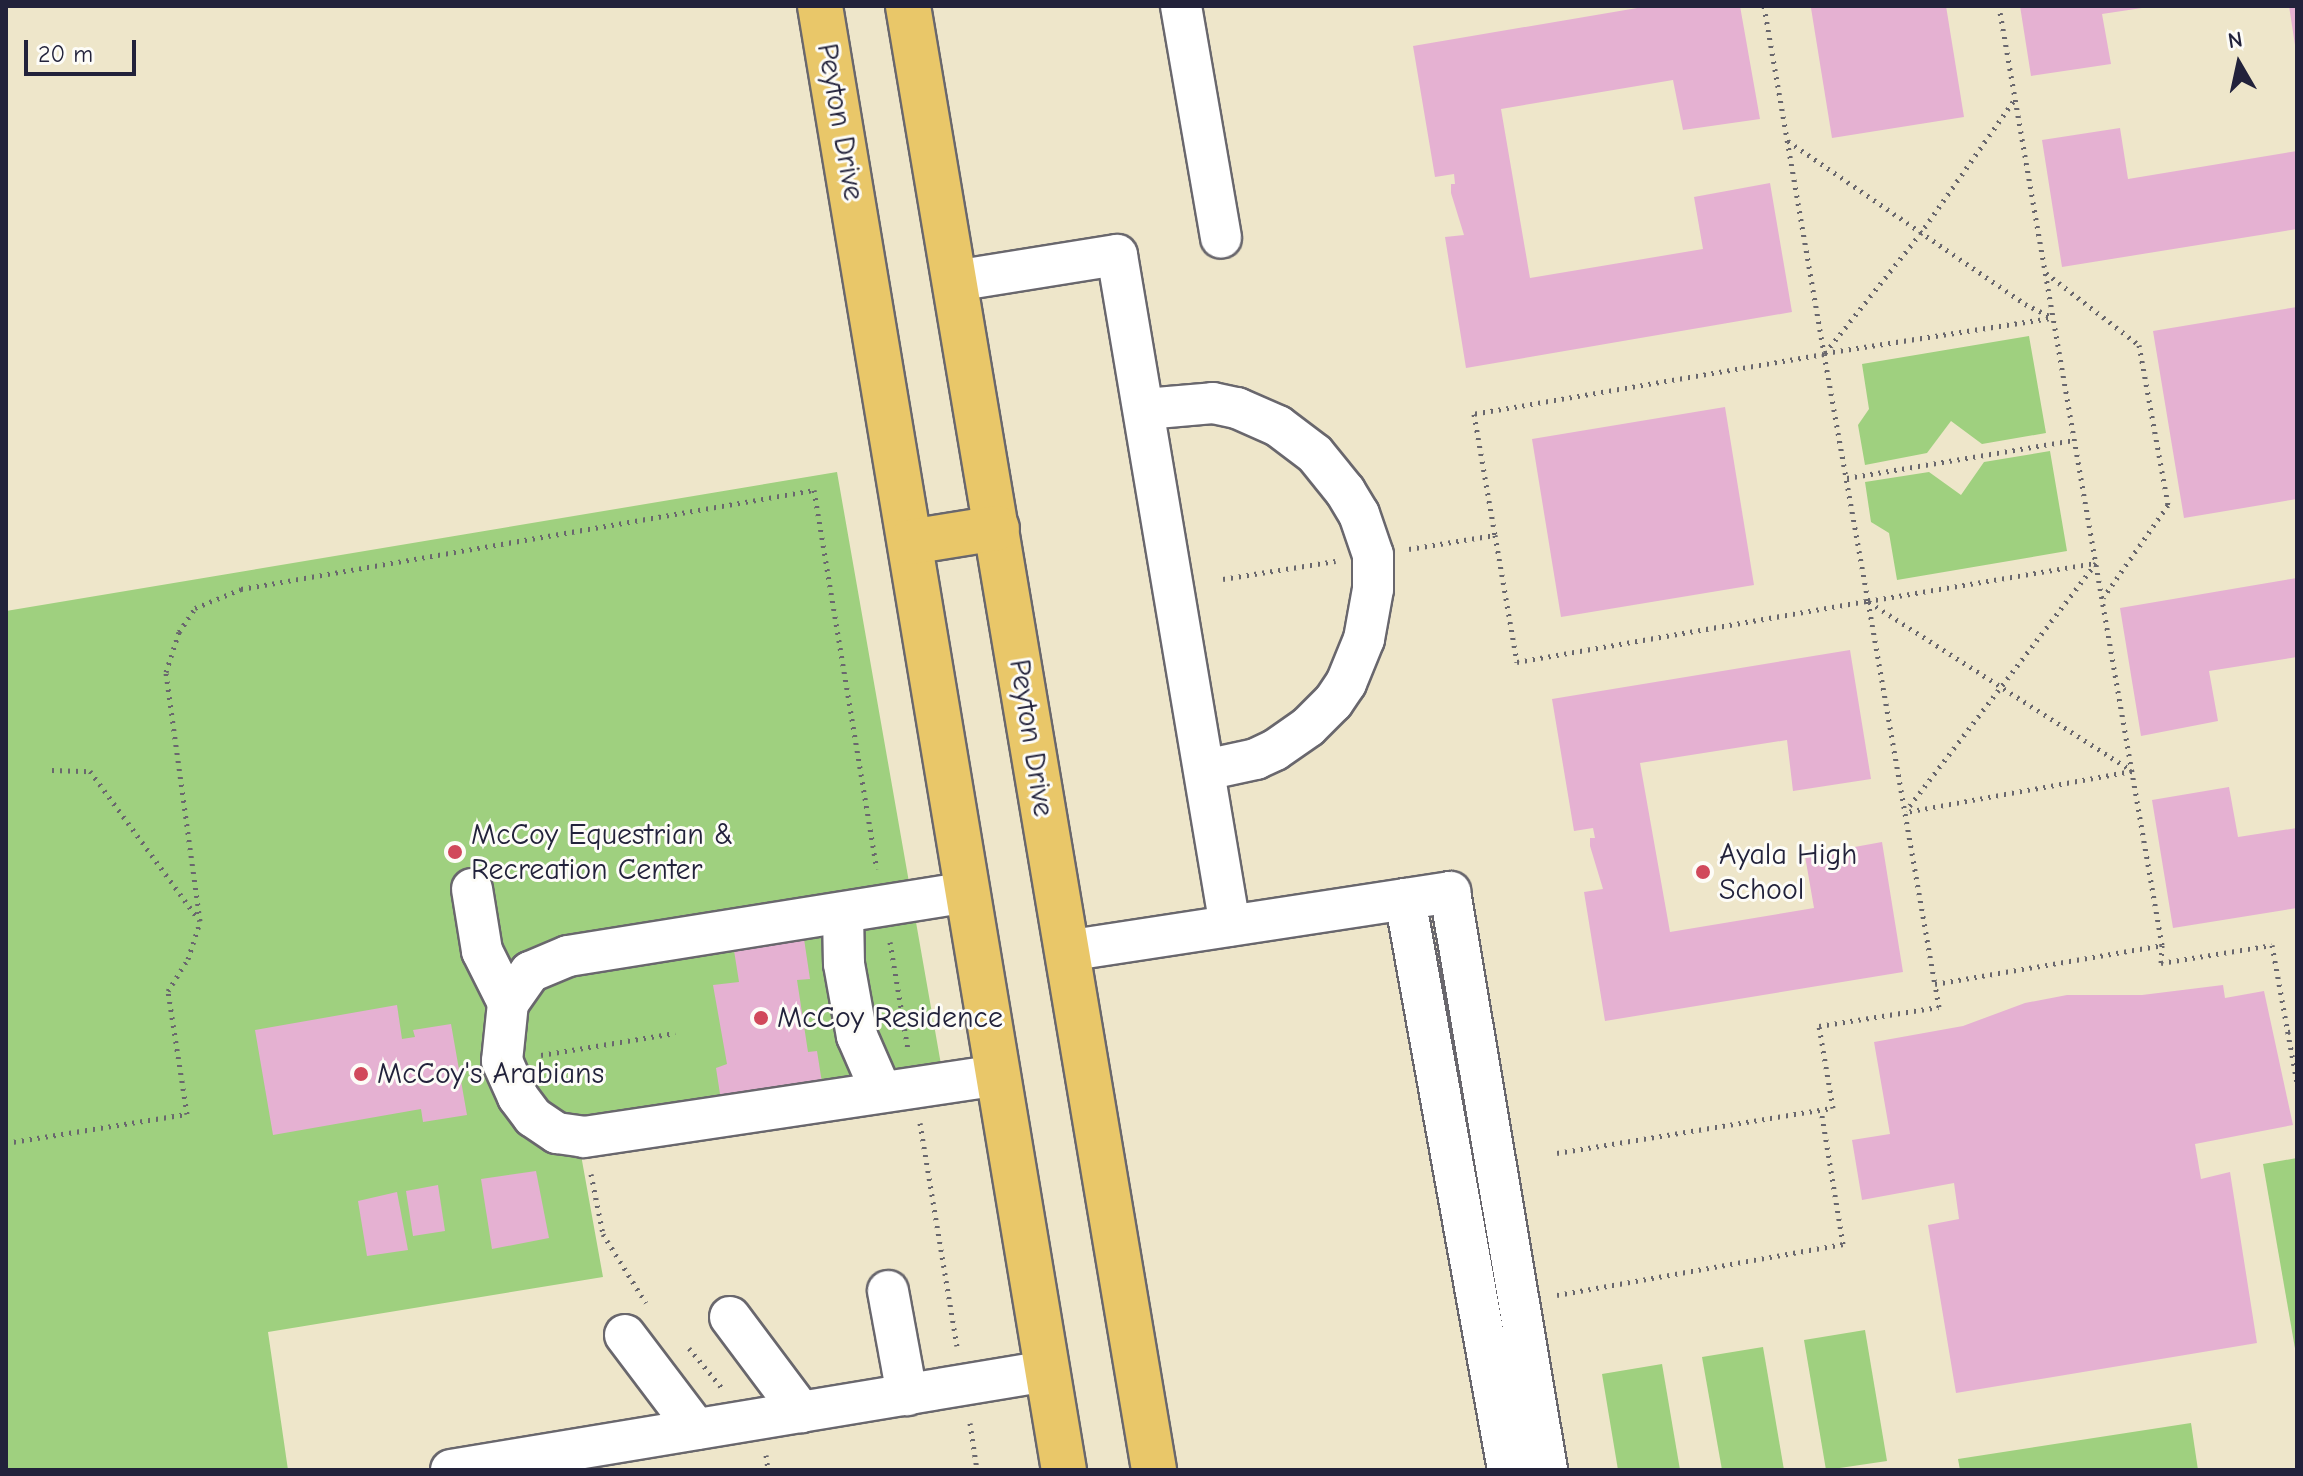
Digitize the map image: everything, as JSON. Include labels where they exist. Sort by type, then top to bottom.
[{"type":"main road","name":"Peyton Drive","points":[[820,6],[1064,1470]]},
{"type":"main road","name":"Peyton Drive","points":[[908,6],[1154,1470]]},
{"type":"main road","points":[[910,542],[997,528]]},
{"type":"lane","points":[[1181,6],[1221,238]]},
{"type":"lane","points":[[954,281],[1117,255],[1230,926]]},
{"type":"lane","points":[[1145,409],[1213,403],[1237,408],[1278,426],[1315,454],[1345,491],[1359,514],[1373,555],[1373,589],[1364,639],[1346,683],[1333,702],[1308,727],[1275,750],[1256,759],[1205,770]]},
{"type":"lane","points":[[472,889],[482,951],[508,1003]]},
{"type":"lane","points":[[968,892],[568,956],[530,972],[508,1003],[502,1061],[518,1097],[533,1117],[557,1133],[584,1137],[998,1075]]},
{"type":"lane","points":[[1066,951],[1450,892],[1547,1470]]},
{"type":"lane","points":[[1405,899],[1508,1470]]},
{"type":"lane","points":[[843,913],[844,964],[857,1036],[898,1089]]},
{"type":"lane","points":[[888,1291],[907,1395]]},
{"type":"lane","points":[[730,1317],[801,1412]]},
{"type":"lane","points":[[625,1335],[696,1429]]},
{"type":"lane","points":[[451,1470],[1047,1371]]},
{"type":"path","points":[[1557,1153],[1833,1108],[1819,1026],[1939,1007],[1764,6]]},
{"type":"path","points":[[1999,6],[2162,945],[2161,963],[2272,945],[2297,1082]]},
{"type":"path","points":[[1824,354],[1920,234],[2015,99]]},
{"type":"path","points":[[1787,141],[2025,304],[2053,318]]},
{"type":"path","points":[[2045,272],[2139,345],[2168,505],[2102,600]]},
{"type":"path","points":[[2053,318],[1474,414],[1517,662],[2096,563]]},
{"type":"path","points":[[1847,478],[2075,440]]},
{"type":"path","points":[[6,1143],[187,1114],[168,991],[188,959],[200,921],[166,672],[179,632],[195,608],[241,589],[814,490],[884,906],[898,1089],[964,1385],[977,1470]]},
{"type":"path","points":[[1223,579],[1495,535]]},
{"type":"path","points":[[1905,812],[2096,563]]},
{"type":"path","points":[[1868,601],[2132,771]]},
{"type":"path","points":[[52,770],[90,771],[200,921]]},
{"type":"path","points":[[1905,812],[2132,771]]},
{"type":"path","points":[[1935,984],[2162,945]]},
{"type":"path","points":[[2288,1032],[2297,1031]]},
{"type":"path","points":[[1554,1295],[1843,1244],[1821,1110]]},
{"type":"path","points":[[689,1348],[729,1397]]},
{"type":"green space","points":[[2029,336],[2046,433],[1982,444],[1951,421],[1927,453],[1865,465],[1858,425],[1869,409],[1862,364]]},
{"type":"green space","points":[[2050,451],[2067,551],[1897,580],[1889,533],[1871,522],[1865,482],[1929,472],[1961,495],[1984,462]]},
{"type":"green space","name":"McCoy Equestrian & Recreation Center","points":[[837,472],[946,1093],[581,1155],[603,1277],[268,1332],[288,1470],[6,1470],[6,611]]},
{"type":"green space","points":[[2297,1158],[2297,1360],[2263,1164]]},
{"type":"green space","points":[[1865,1330],[1887,1461],[1826,1470],[1804,1340]]},
{"type":"green space","points":[[1763,1347],[1784,1470],[1722,1470],[1702,1357]]},
{"type":"green space","points":[[1662,1364],[1680,1470],[1618,1470],[1602,1374]]},
{"type":"green space","points":[[2191,1423],[2198,1470],[1960,1470],[1958,1459]]},
{"type":"building","points":[[1649,6],[1740,6],[1760,119],[1683,130],[1673,80],[1501,109],[1530,278],[1703,249],[1694,197],[1770,183],[1792,312],[1466,368],[1445,237],[1464,235],[1451,193],[1451,184],[1455,184],[1454,174],[1435,177],[1413,46]]},
{"type":"building","points":[[1946,6],[1964,117],[1832,138],[1811,8]]},
{"type":"building","points":[[2020,6],[2142,8],[2102,14],[2111,64],[2031,76]]},
{"type":"building","points":[[2289,6],[2297,6],[2297,45],[2295,45]]},
{"type":"building","points":[[2120,128],[2128,179],[2297,151],[2297,229],[2062,267],[2042,140]]},
{"type":"building","points":[[2297,307],[2297,499],[2184,518],[2153,331]]},
{"type":"building","points":[[1725,407],[1754,585],[1561,617],[1532,439]]},
{"type":"building","points":[[2297,578],[2297,657],[2209,671],[2218,721],[2141,736],[2120,608]]},
{"type":"building","points":[[1850,650],[1871,779],[1793,791],[1787,740],[1640,763],[1670,932],[1814,908],[1805,856],[1882,842],[1903,972],[1605,1021],[1584,892],[1603,889],[1590,846],[1590,838],[1595,838],[1593,828],[1574,831],[1552,699]]},
{"type":"building","points":[[2229,787],[2238,837],[2297,828],[2297,908],[2173,928],[2152,800]]},
{"type":"building","name":"McCoy Residence","points":[[803,932],[810,979],[797,980],[808,1052],[817,1051],[823,1089],[722,1107],[716,1068],[727,1064],[713,985],[739,982],[733,944]]},
{"type":"building","points":[[2223,985],[2225,998],[2264,991],[2293,1125],[2195,1144],[2201,1179],[2230,1172],[2257,1343],[1956,1393],[1928,1225],[1959,1219],[1954,1183],[1862,1200],[1852,1140],[1890,1134],[1874,1042],[1963,1026],[2025,1003],[2067,995],[2142,995]]},
{"type":"building","name":"McCoy's Arabians","points":[[397,1005],[402,1039],[415,1037],[413,1030],[451,1024],[467,1115],[423,1122],[421,1109],[273,1135],[255,1030]]},
{"type":"building","points":[[536,1171],[549,1238],[492,1249],[481,1179]]},
{"type":"building","points":[[438,1185],[445,1231],[413,1236],[406,1191]]},
{"type":"building","points":[[397,1192],[408,1250],[367,1256],[358,1201]]},
{"type":"place","name":"McCoy Equestrian & Recreation Center","points":[[455,852]]},
{"type":"place","name":"Ayala High School","points":[[1703,872]]},
{"type":"place","name":"McCoy Residence","points":[[761,1018]]},
{"type":"place","name":"McCoy's Arabians","points":[[361,1074]]}]
